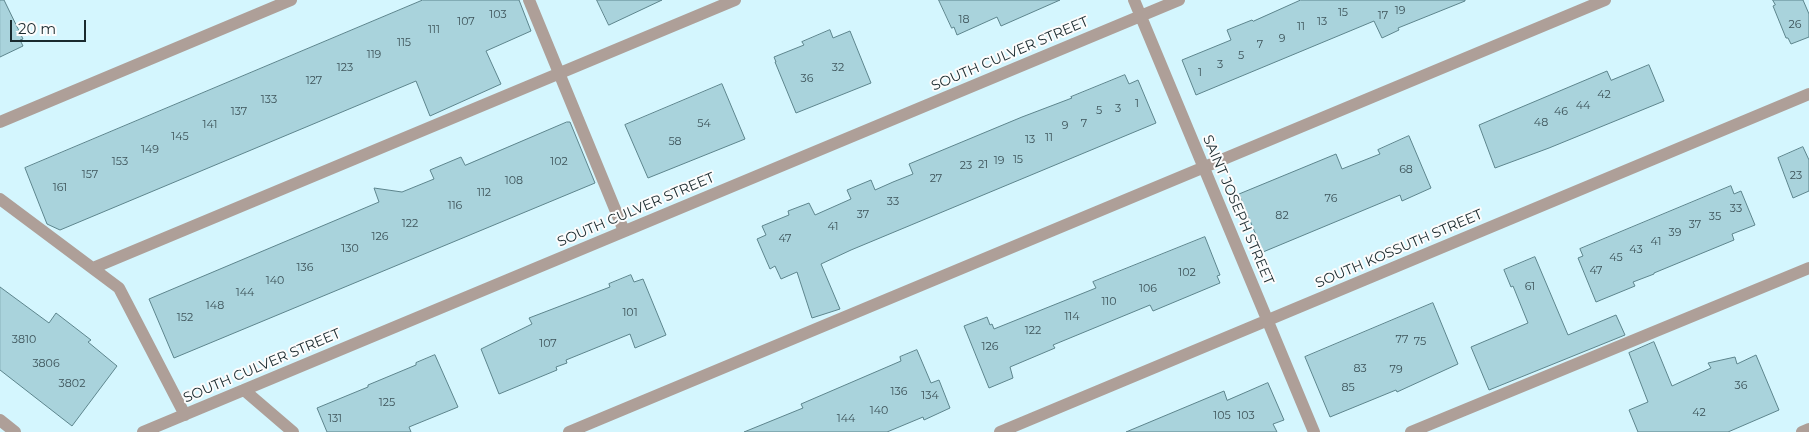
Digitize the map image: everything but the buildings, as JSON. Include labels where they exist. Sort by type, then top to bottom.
[{"type":"street","points":[[0,122],[291,0]]},
{"type":"street","points":[[529,0],[624,231]]},
{"type":"street","points":[[93,268],[735,0]]},
{"type":"street","name":"SAINT JOSEPH STREET","points":[[1134,0],[1314,432]]},
{"type":"street","name":"SOUTH CULVER STREET","points":[[143,432],[1179,0]]},
{"type":"street","points":[[569,432],[1605,0]]},
{"type":"street","name":"SOUTH KOSSUTH STREET","points":[[1000,432],[1809,94]]},
{"type":"street","points":[[0,199],[120,288],[185,415]]},
{"type":"street","points":[[1411,432],[1809,268]]},
{"type":"street","points":[[244,390],[293,432]]},
{"type":"street","points":[[0,420],[15,432]]},
{"type":"street","points":[[1802,432],[1809,429]]}]
